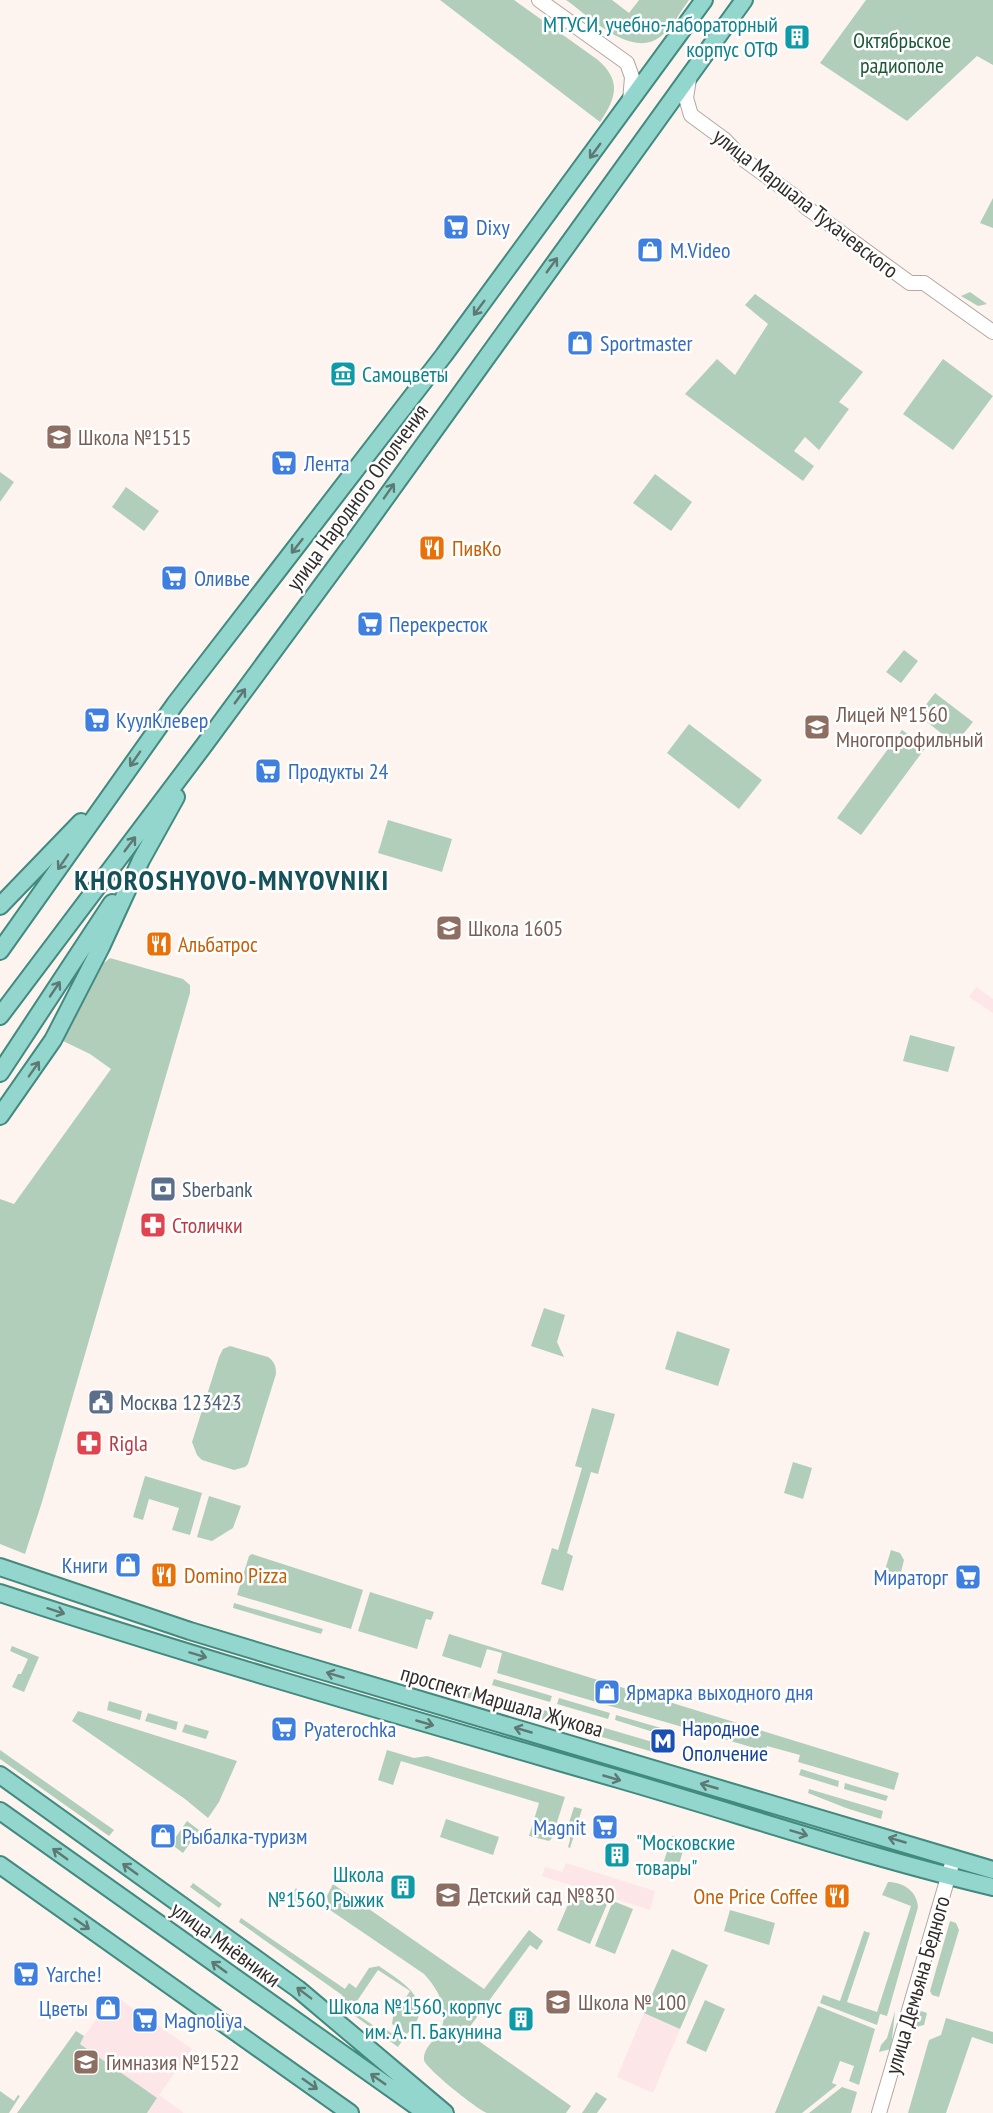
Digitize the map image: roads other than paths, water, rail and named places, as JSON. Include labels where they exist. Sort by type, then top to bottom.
[{"type":"main road","name":"улица Народного Ополчения","points":[[0,951],[175,704],[444,355],[704,0]]},
{"type":"main road","name":"улица Народного Ополчения","points":[[0,1016],[206,744],[744,0]]},
{"type":"main road","points":[[0,1073],[141,860],[206,744]]},
{"type":"main road","points":[[0,906],[121,780]]},
{"type":"main road","points":[[0,1116],[57,1033],[101,947],[141,860]]},
{"type":"main road","name":"проспект Маршала Жукова","points":[[0,1567],[190,1631],[285,1660],[993,1870]]},
{"type":"main road","name":"проспект Маршала Жукова","points":[[0,1593],[318,1692],[701,1803],[914,1868],[993,1887]]},
{"type":"main road","points":[[0,1775],[319,2005],[445,2113]]},
{"type":"main road","name":"улица Мнёвники","points":[[0,1810],[426,2113]]},
{"type":"main road","points":[[0,1865],[350,2113]]},
{"type":"street","points":[[539,0],[627,63],[644,64],[667,52]]},
{"type":"street","points":[[627,63],[632,76],[629,104]]},
{"type":"street","name":"улица Маршала Тухачевского","points":[[693,69],[686,93],[686,105],[691,115],[725,140],[743,159],[807,208],[910,282],[924,283],[993,332]]},
{"type":"street","points":[[655,123],[675,113],[691,115]]},
{"type":"street","name":"улица Демьяна Бедного","points":[[879,2113],[949,1877],[952,1857]]},
{"type":"place","name":"МТУСИ, учебно-лабораторный корпус ОТФ","points":[[797,37]]},
{"type":"place","name":"Dixy","points":[[456,227]]},
{"type":"place","name":"M.Video","points":[[650,250]]},
{"type":"place","name":"Sportmaster","points":[[580,343]]},
{"type":"place","name":"Самоцветы","points":[[343,374]]},
{"type":"place","name":"Школа №1515","points":[[59,437]]},
{"type":"place","name":"Лента","points":[[284,463]]},
{"type":"place","name":"ПивКо","points":[[432,548]]},
{"type":"place","name":"Оливье","points":[[174,578]]},
{"type":"place","name":"Перекресток","points":[[370,624]]},
{"type":"place","name":"КуулКлевер","points":[[97,720]]},
{"type":"place","name":"Лицей №1560 Многопрофильный","points":[[817,727]]},
{"type":"place","name":"Продукты 24","points":[[268,771]]},
{"type":"place","name":"Школа 1605","points":[[449,928]]},
{"type":"place","name":"Альбатрос","points":[[159,944]]},
{"type":"place","name":"Sberbank","points":[[163,1189]]},
{"type":"place","name":"Столички","points":[[153,1225]]},
{"type":"place","name":"Москва 123423","points":[[101,1402]]},
{"type":"place","name":"Rigla","points":[[89,1443]]},
{"type":"place","name":"Книги","points":[[128,1565]]},
{"type":"place","name":"Domino Pizza","points":[[164,1575]]},
{"type":"place","name":"Мираторг","points":[[968,1577]]},
{"type":"place","name":"Ярмарка выходного дня","points":[[607,1692]]},
{"type":"place","name":"Pyaterochka","points":[[284,1729]]},
{"type":"place","name":"Народное Ополчение","points":[[663,1741]]},
{"type":"place","name":"Magnit","points":[[605,1827]]},
{"type":"place","name":"Рыбалка-туризм","points":[[163,1836]]},
{"type":"place","name":"\"Московские товары\"","points":[[617,1855]]},
{"type":"place","name":"Школа №1560, Рыжик","points":[[403,1887]]},
{"type":"place","name":"Детский сад №830","points":[[448,1895]]},
{"type":"place","name":"One Price Coffee","points":[[837,1896]]},
{"type":"place","name":"Yarche!","points":[[26,1974]]},
{"type":"place","name":"Школа № 100","points":[[558,2002]]},
{"type":"place","name":"Цветы","points":[[108,2008]]},
{"type":"place","name":"Школа №1560, корпус им. А. П. Бакунина","points":[[521,2019]]},
{"type":"place","name":"Magnoliya","points":[[145,2020]]},
{"type":"place","name":"Гимназия №1522","points":[[86,2062]]},
{"type":"district","name":"KHOROSHYOVO-MNYOVNIKI","points":[[232,880]]},
{"type":"park label","name":"Октябрьское радиополе","points":[[902,52]]}]
